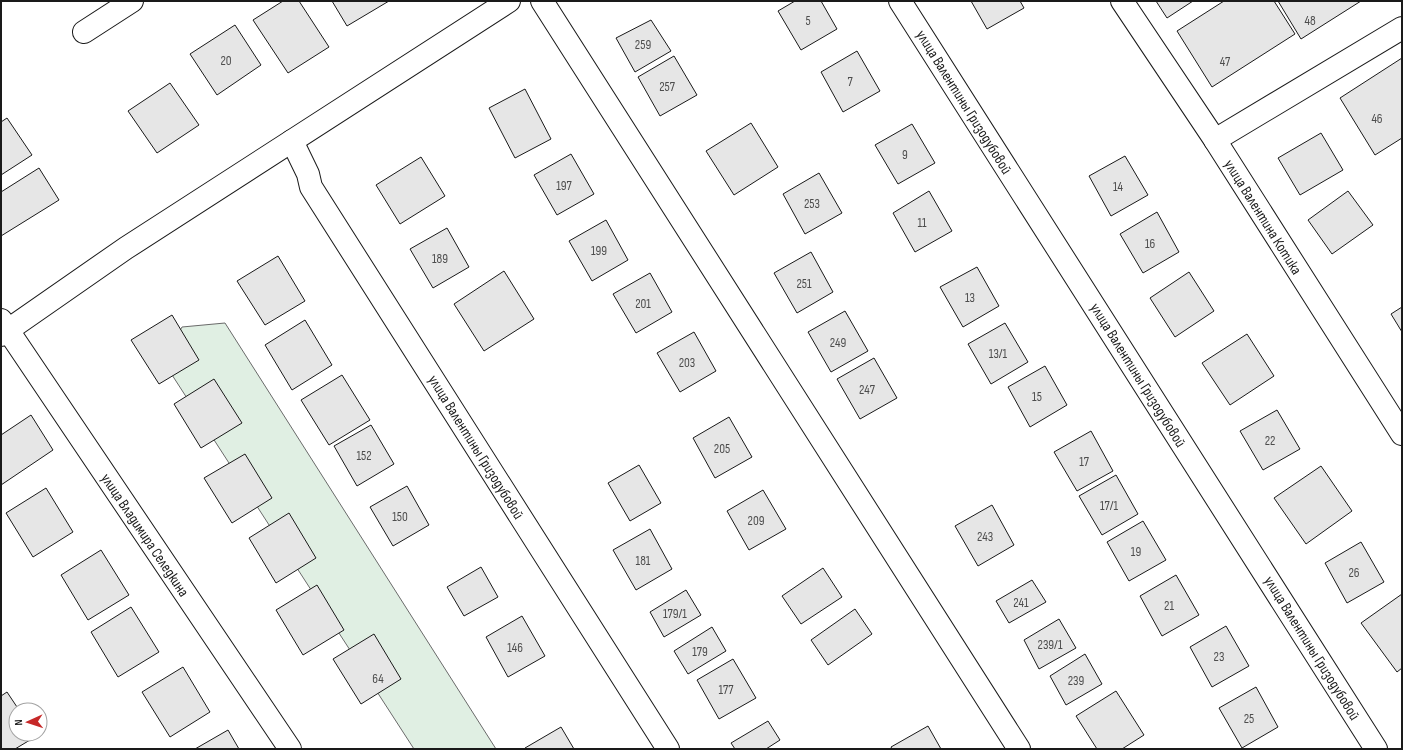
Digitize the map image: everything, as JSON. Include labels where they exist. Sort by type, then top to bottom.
[{"type":"street","points":[[84,32],[132,1]]},
{"type":"street","points":[[3,329],[509,1]]},
{"type":"street","points":[[542,1],[1019,749]]},
{"type":"street","name":"улица Валентины Гризодубовой","points":[[900,1],[1376,749]]},
{"type":"street","name":"улица Валентина Котика","points":[[1122,1],[1215,140],[1402,434]]},
{"type":"street","points":[[1215,140],[1402,28]]},
{"type":"street","name":"улица Валентины Гризодубовой","points":[[292,141],[308,174],[311,187],[668,749]]},
{"type":"street","name":"улица Владимира Селедкина","points":[[3,329],[290,749]]},
{"type":"green space","points":[[225,323],[496,749],[414,749],[163,361],[182,327]]},
{"type":"building","points":[[283,1],[299,1],[329,47],[288,73],[253,20]]},
{"type":"building","points":[[332,1],[389,1],[347,26]]},
{"type":"building","points":[[795,1],[821,1],[837,29],[801,50],[778,11]]},
{"type":"building","points":[[971,1],[1020,1],[1024,8],[987,29]]},
{"type":"building","points":[[1156,1],[1193,1],[1167,18]]},
{"type":"building","points":[[1224,1],[1274,1],[1295,34],[1212,87],[1177,31]]},
{"type":"building","points":[[1278,1],[1361,1],[1301,39]]},
{"type":"building","points":[[651,20],[671,51],[635,72],[616,38]]},
{"type":"building","points":[[235,25],[261,65],[217,95],[190,54]]},
{"type":"building","points":[[857,51],[880,91],[843,112],[821,72]]},
{"type":"building","points":[[674,56],[697,95],[660,116],[638,77]]},
{"type":"building","points":[[1402,58],[1402,138],[1375,155],[1340,98]]},
{"type":"building","points":[[170,83],[199,125],[157,153],[128,111]]},
{"type":"building","points":[[525,89],[551,139],[515,158],[489,108]]},
{"type":"building","points":[[7,118],[32,155],[1,175],[1,122]]},
{"type":"building","points":[[751,123],[778,167],[734,195],[706,151]]},
{"type":"building","points":[[912,124],[935,163],[898,184],[875,145]]},
{"type":"building","points":[[1321,133],[1343,170],[1300,195],[1278,158]]},
{"type":"building","points":[[571,154],[594,194],[557,215],[534,175]]},
{"type":"building","points":[[1125,156],[1148,195],[1111,216],[1089,176]]},
{"type":"building","points":[[421,157],[445,196],[400,224],[376,185]]},
{"type":"building","points":[[39,168],[59,200],[1,236],[1,192]]},
{"type":"building","points":[[819,173],[842,213],[805,234],[783,194]]},
{"type":"building","points":[[929,191],[952,231],[915,252],[893,213]]},
{"type":"building","points":[[1348,191],[1373,225],[1332,254],[1308,220]]},
{"type":"building","points":[[1157,212],[1179,252],[1143,273],[1120,234]]},
{"type":"building","points":[[606,220],[628,260],[592,281],[569,241]]},
{"type":"building","points":[[447,228],[469,267],[433,288],[410,249]]},
{"type":"building","points":[[811,252],[833,292],[797,313],[774,273]]},
{"type":"building","points":[[278,256],[305,301],[265,325],[237,281]]},
{"type":"building","points":[[977,267],[999,306],[963,327],[940,287]]},
{"type":"building","points":[[504,271],[534,319],[484,351],[454,304]]},
{"type":"building","points":[[1189,272],[1214,311],[1175,337],[1150,298]]},
{"type":"building","points":[[650,273],[672,312],[636,333],[613,294]]},
{"type":"building","points":[[1402,307],[1402,332],[1391,314]]},
{"type":"building","points":[[845,311],[868,351],[831,372],[808,332]]},
{"type":"building","points":[[172,315],[199,360],[159,384],[131,340]]},
{"type":"building","points":[[305,320],[332,365],[292,390],[265,345]]},
{"type":"building","points":[[1005,323],[1028,362],[991,384],[968,344]]},
{"type":"building","points":[[694,332],[716,371],[680,392],[657,353]]},
{"type":"building","points":[[1247,334],[1274,376],[1230,405],[1202,363]]},
{"type":"building","points":[[874,358],[897,398],[860,419],[837,379]]},
{"type":"building","points":[[1045,366],[1067,405],[1030,427],[1008,387]]},
{"type":"building","points":[[342,375],[370,420],[329,445],[301,400]]},
{"type":"building","points":[[214,379],[242,423],[201,448],[174,404]]},
{"type":"building","points":[[1277,410],[1300,449],[1263,470],[1240,431]]},
{"type":"building","points":[[31,415],[53,450],[1,485],[1,435]]},
{"type":"building","points":[[729,417],[752,457],[715,478],[693,438]]},
{"type":"building","points":[[371,425],[394,464],[357,486],[334,446]]},
{"type":"building","points":[[1091,431],[1113,471],[1077,491],[1054,452]]},
{"type":"building","points":[[245,454],[272,498],[232,523],[204,478]]},
{"type":"building","points":[[639,465],[661,503],[630,521],[608,483]]},
{"type":"building","points":[[1321,466],[1352,511],[1306,544],[1274,498]]},
{"type":"building","points":[[1116,475],[1138,514],[1102,535],[1079,496]]},
{"type":"building","points":[[407,486],[429,525],[393,546],[370,507]]},
{"type":"building","points":[[46,488],[73,532],[33,557],[6,513]]},
{"type":"building","points":[[763,490],[786,529],[749,550],[727,511]]},
{"type":"building","points":[[992,505],[1014,545],[978,566],[955,526]]},
{"type":"building","points":[[289,513],[316,558],[276,583],[249,538]]},
{"type":"building","points":[[1143,521],[1166,560],[1129,581],[1107,542]]},
{"type":"building","points":[[650,529],[672,569],[636,590],[613,550]]},
{"type":"building","points":[[1361,542],[1384,582],[1347,603],[1325,563]]},
{"type":"building","points":[[101,550],[129,595],[88,620],[61,575]]},
{"type":"building","points":[[481,567],[498,597],[464,616],[447,587]]},
{"type":"building","points":[[823,568],[842,597],[801,624],[782,596]]},
{"type":"building","points":[[1176,575],[1199,615],[1162,636],[1140,596]]},
{"type":"building","points":[[1032,580],[1046,602],[1009,623],[996,601]]},
{"type":"building","points":[[317,585],[344,630],[303,655],[276,610]]},
{"type":"building","points":[[686,590],[701,615],[664,637],[650,612]]},
{"type":"building","points":[[1402,594],[1402,668],[1397,672],[1361,623]]},
{"type":"building","points":[[131,607],[159,652],[118,677],[91,632]]},
{"type":"building","points":[[855,609],[872,634],[828,665],[811,640]]},
{"type":"building","points":[[522,616],[545,656],[508,677],[486,637]]},
{"type":"building","points":[[1059,619],[1076,648],[1039,669],[1024,640]]},
{"type":"building","points":[[1226,626],[1249,666],[1212,687],[1190,647]]},
{"type":"building","points":[[712,627],[726,651],[688,674],[674,651]]},
{"type":"building","points":[[374,634],[401,679],[361,704],[333,659]]},
{"type":"building","points":[[1085,654],[1102,684],[1066,705],[1050,676]]},
{"type":"building","points":[[733,659],[756,698],[719,719],[697,680]]},
{"type":"building","points":[[183,667],[210,712],[170,737],[142,692]]},
{"type":"building","points":[[1256,687],[1278,727],[1242,748],[1219,708]]},
{"type":"building","points":[[1116,691],[1144,735],[1122,749],[1097,749],[1076,716]]},
{"type":"building","points":[[7,692],[14,702],[8,702],[8,742],[27,742],[15,749],[1,749],[1,696]]},
{"type":"building","points":[[768,721],[780,740],[766,749],[735,749],[731,743]]},
{"type":"building","points":[[928,726],[941,749],[892,749],[891,747]]},
{"type":"building","points":[[561,727],[574,749],[525,749],[525,748]]},
{"type":"building","points":[[228,730],[239,749],[195,749]]}]
